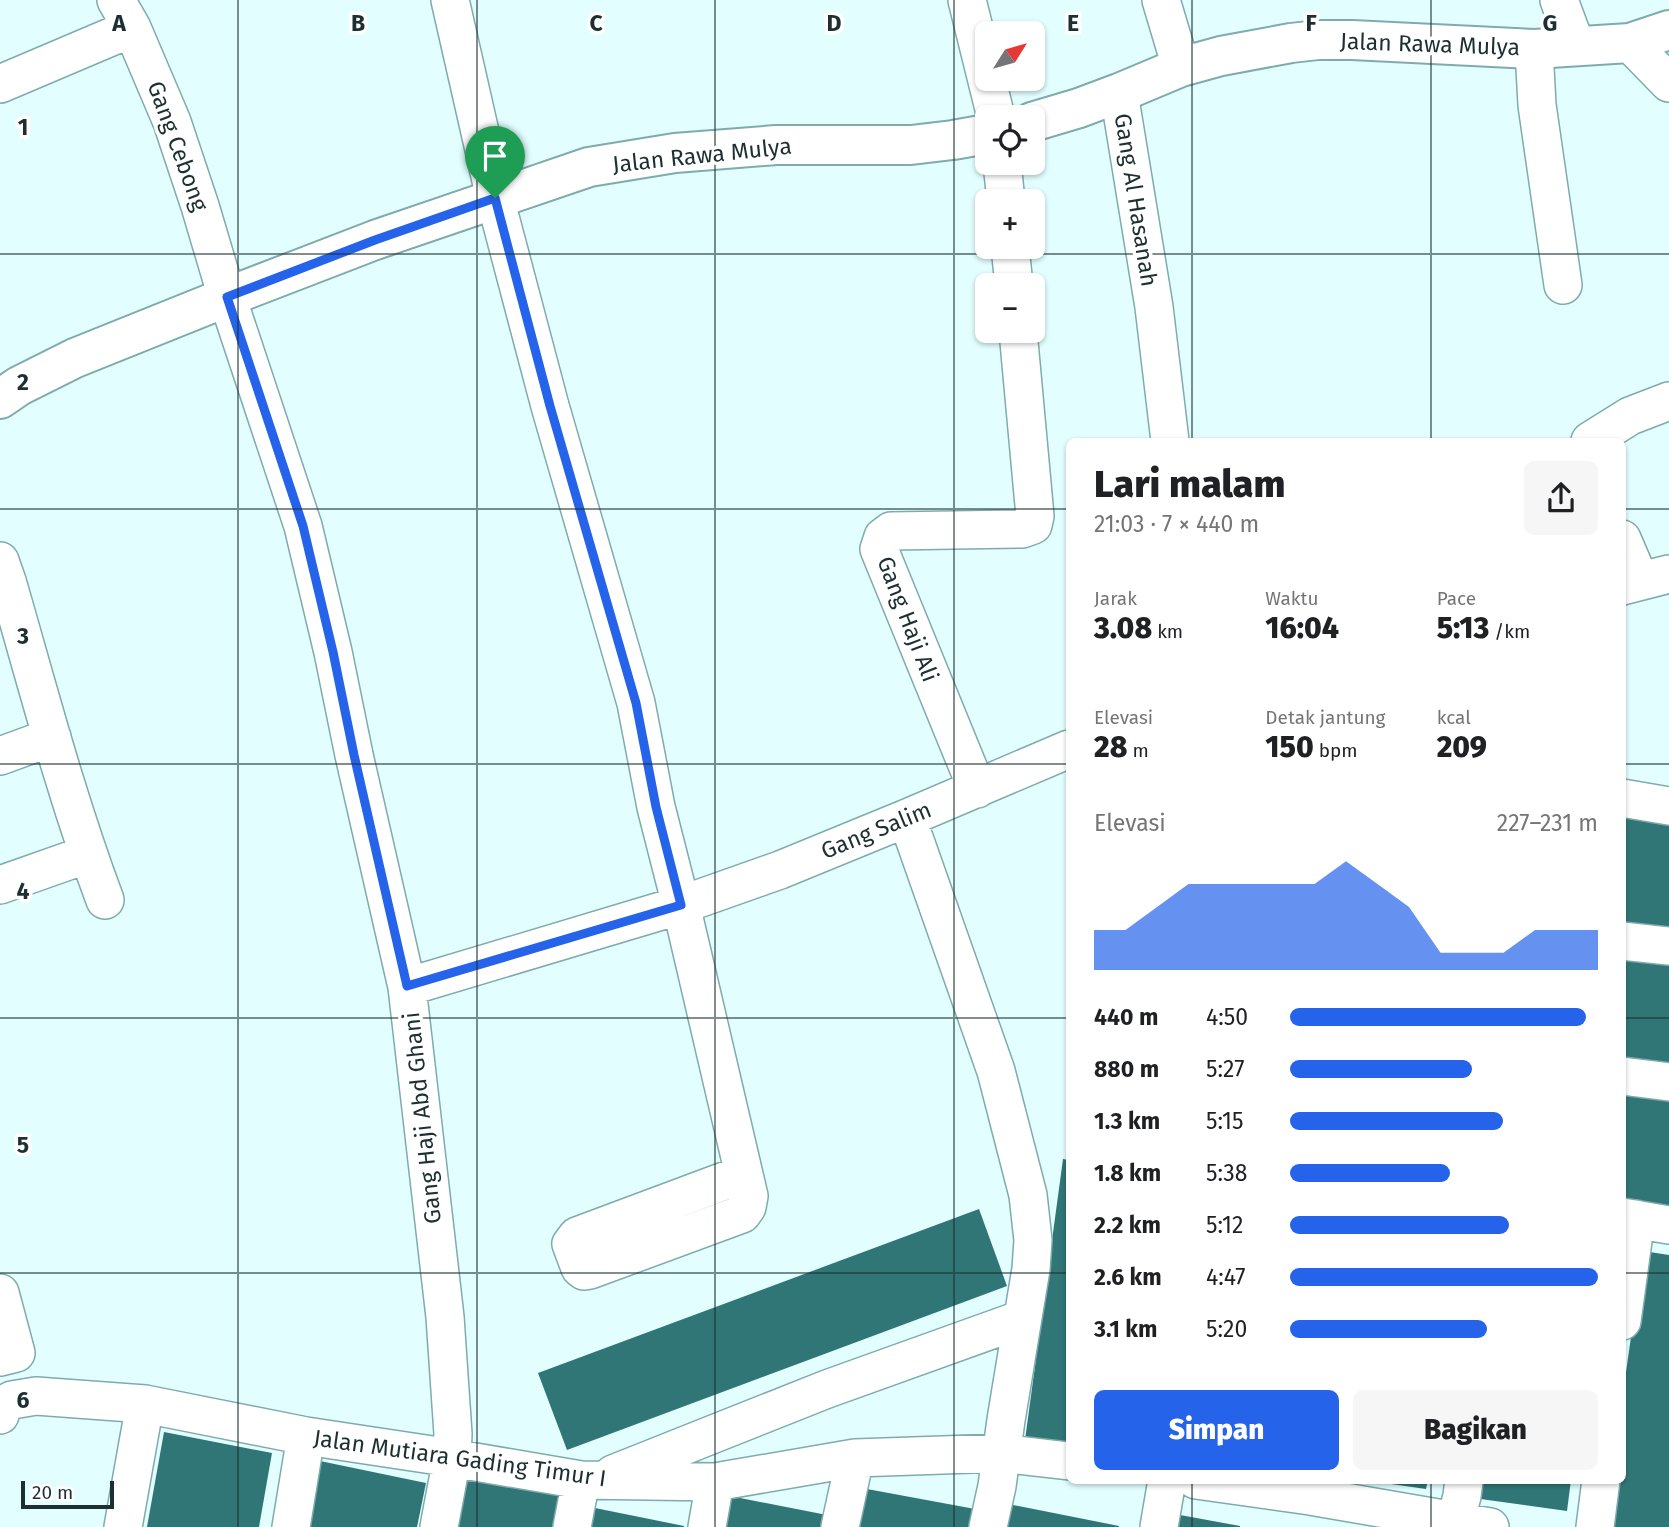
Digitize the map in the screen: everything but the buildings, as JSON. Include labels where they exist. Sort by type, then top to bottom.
[{"type":"main road","name":"Jalan Rawa Mulya","points":[[1045,118],[1119,93],[1181,67],[1221,56],[1291,43],[1352,40],[1534,49],[1630,43],[1669,30]]},
{"type":"main road","name":"Jalan Rawa Mulya","points":[[0,399],[19,386],[75,358],[227,297],[375,240],[589,167],[675,153],[776,145],[911,145],[975,136]]},
{"type":"street","points":[[450,0],[495,198],[550,406],[636,703],[656,807],[743,1174]]},
{"type":"street","points":[[967,0],[993,105]]},
{"type":"street","points":[[1161,0],[1181,67]]},
{"type":"street","points":[[1559,0],[1576,46]]},
{"type":"street","points":[[0,84],[128,9]]},
{"type":"street","name":"Gang Cebong","points":[[128,9],[172,122],[227,297]]},
{"type":"street","points":[[1630,43],[1669,83]]},
{"type":"street","points":[[1534,49],[1537,105],[1563,285]]},
{"type":"street","name":"Gang Al Hasanah","points":[[1119,93],[1154,307],[1170,438]]},
{"type":"street","name":"Gang Haji Abd Ghani","points":[[227,297],[303,526],[407,986],[444,1317],[453,1434],[452,1458],[439,1527]]},
{"type":"street","name":"Gang Haji Ali","points":[[977,789],[879,550],[883,537],[891,531],[1022,529],[1033,525],[1035,516],[1019,343]]},
{"type":"street","points":[[1595,438],[1630,416],[1669,401]]},
{"type":"street","points":[[1626,546],[1644,580]]},
{"type":"street","points":[[0,561],[88,854],[105,900]]},
{"type":"street","points":[[0,756],[52,737]]},
{"type":"street","name":"Gang Salim","points":[[407,986],[681,905],[780,870],[1066,749]]},
{"type":"street","points":[[1626,799],[1669,806]]},
{"type":"street","points":[[907,818],[996,1070],[1028,1195],[1033,1240],[1031,1269],[997,1486],[988,1527]]},
{"type":"street","points":[[0,885],[88,854]]},
{"type":"street","points":[[1626,941],[1669,946]]},
{"type":"street","points":[[1626,1077],[1669,1082]]},
{"type":"street","points":[[1626,1301],[1642,1220]]},
{"type":"street","points":[[0,1293],[8,1354],[36,1396]]},
{"type":"street","points":[[572,1527],[590,1480],[827,1389],[1022,1319]]},
{"type":"street","name":"Jalan Mutiara Gading Timur I","points":[[0,1415],[3,1405],[12,1400],[36,1396],[145,1404],[306,1436],[590,1480],[715,1482],[855,1458],[1001,1453],[1066,1461]]},
{"type":"street","points":[[122,1527],[145,1404]]},
{"type":"street","points":[[291,1527],[306,1436]]},
{"type":"street","points":[[840,1527],[855,1458]]},
{"type":"street","points":[[706,1527],[715,1482]]},
{"type":"street","points":[[1159,1527],[1166,1484]]},
{"type":"street","points":[[1218,1484],[1466,1525],[1462,1496],[1464,1484]]},
{"type":"street","points":[[1595,1527],[1600,1484]]},
{"type":"route","points":[[495,198],[550,406],[636,703],[656,807],[681,905],[407,986],[303,526],[227,297],[375,240],[495,198]]}]
